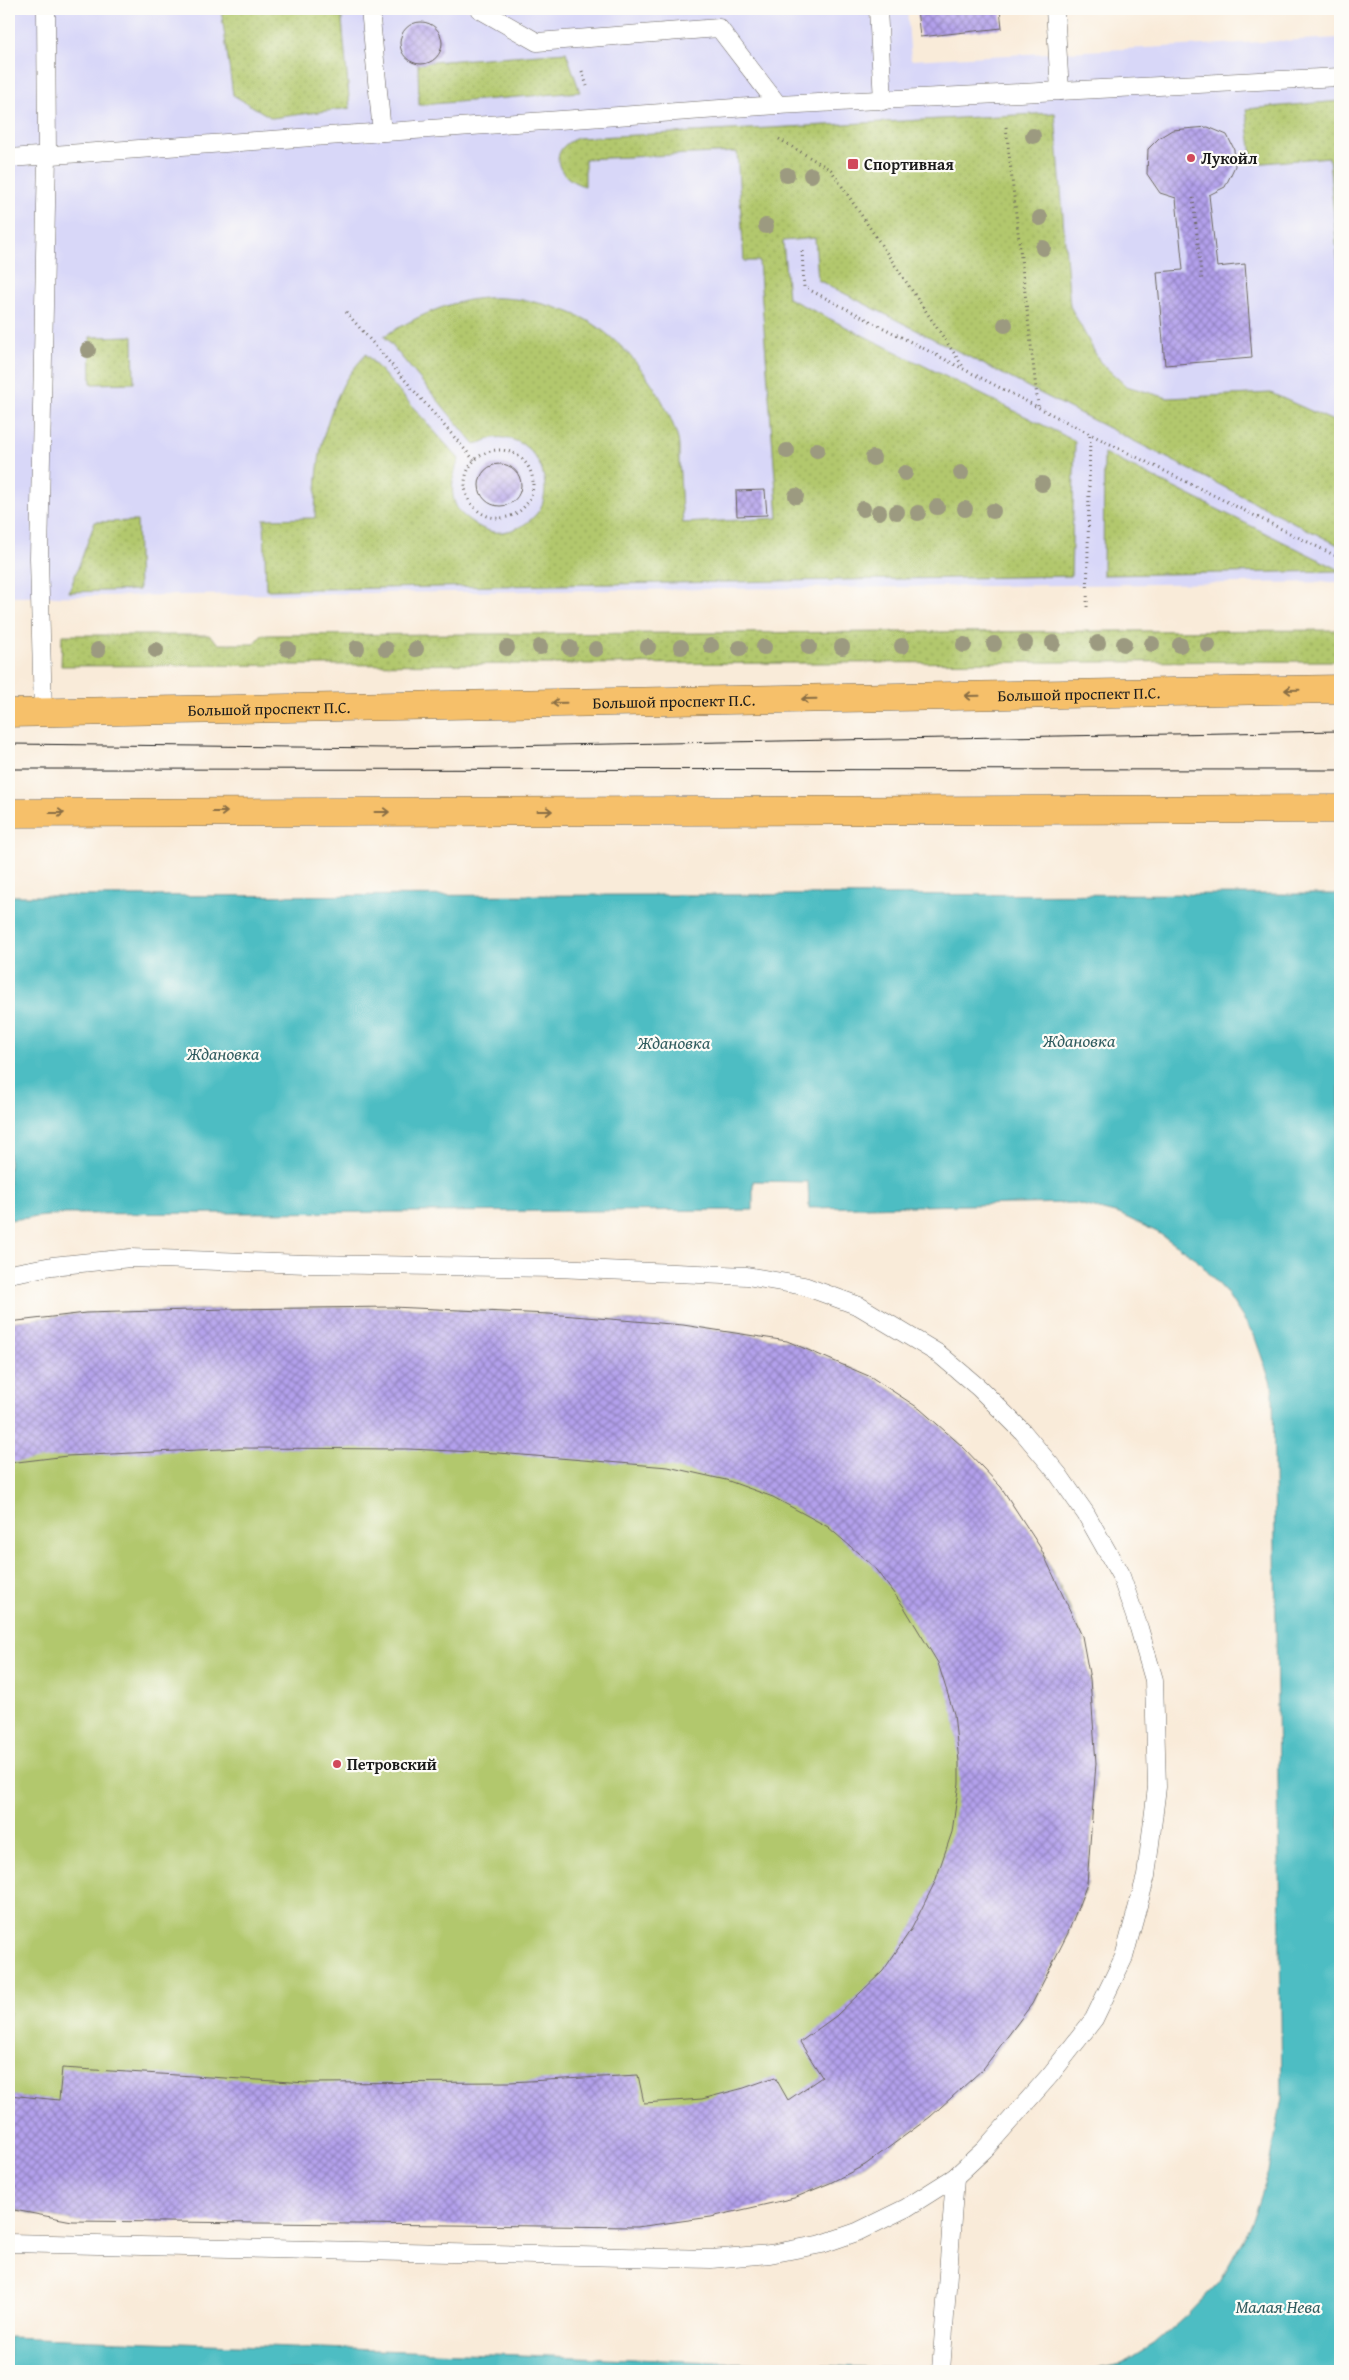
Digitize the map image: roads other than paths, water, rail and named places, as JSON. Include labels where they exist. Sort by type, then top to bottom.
[{"type":"main road","name":"Большой проспект П.С.","points":[[9,712],[43,713],[1340,689]]},
{"type":"main road","points":[[9,813],[1340,809]]},
{"type":"lane","points":[[43,713],[39,558],[47,155],[46,9]]},
{"type":"lane","points":[[370,9],[382,132]]},
{"type":"lane","points":[[479,9],[536,42],[720,28],[778,106]]},
{"type":"lane","points":[[878,9],[883,101]]},
{"type":"lane","points":[[1055,9],[1060,92]]},
{"type":"lane","points":[[9,158],[728,109],[1340,78]]},
{"type":"lane","points":[[9,1274],[52,1266],[130,1258],[307,1264],[556,1268],[747,1276],[804,1286],[859,1306],[939,1354],[979,1388],[1022,1432],[1058,1474],[1086,1514],[1121,1576],[1154,1680],[1157,1787],[1146,1876],[1124,1957],[1094,2019],[1019,2112],[985,2149],[955,2176],[906,2208],[857,2232],[822,2244],[770,2254],[711,2259],[9,2243]]},
{"type":"lane","points":[[941,2371],[955,2176]]},
{"type":"water","name":"Ждановка","points":[[1339,894],[1340,2371],[1085,2371],[1122,2364],[1154,2344],[1187,2315],[1220,2281],[1251,2225],[1269,2171],[1282,2098],[1273,1389],[1254,1335],[1226,1292],[1194,1257],[1157,1232],[1119,1214],[1074,1203],[809,1208],[808,1182],[753,1181],[753,1210],[65,1214],[9,1220],[9,896]]},
{"type":"water","points":[[9,2337],[974,2371],[9,2371]]},
{"type":"tram line","points":[[9,744],[388,748],[1340,731]]},
{"type":"tram line","points":[[9,769],[1340,770]]},
{"type":"place","name":"Лукойл","points":[[1191,158]]},
{"type":"place","name":"Спортивная","points":[[853,164]]},
{"type":"place","name":"Петровский","points":[[337,1764]]},
{"type":"water label","name":"Малая Нева","points":[[1278,2307]]}]
